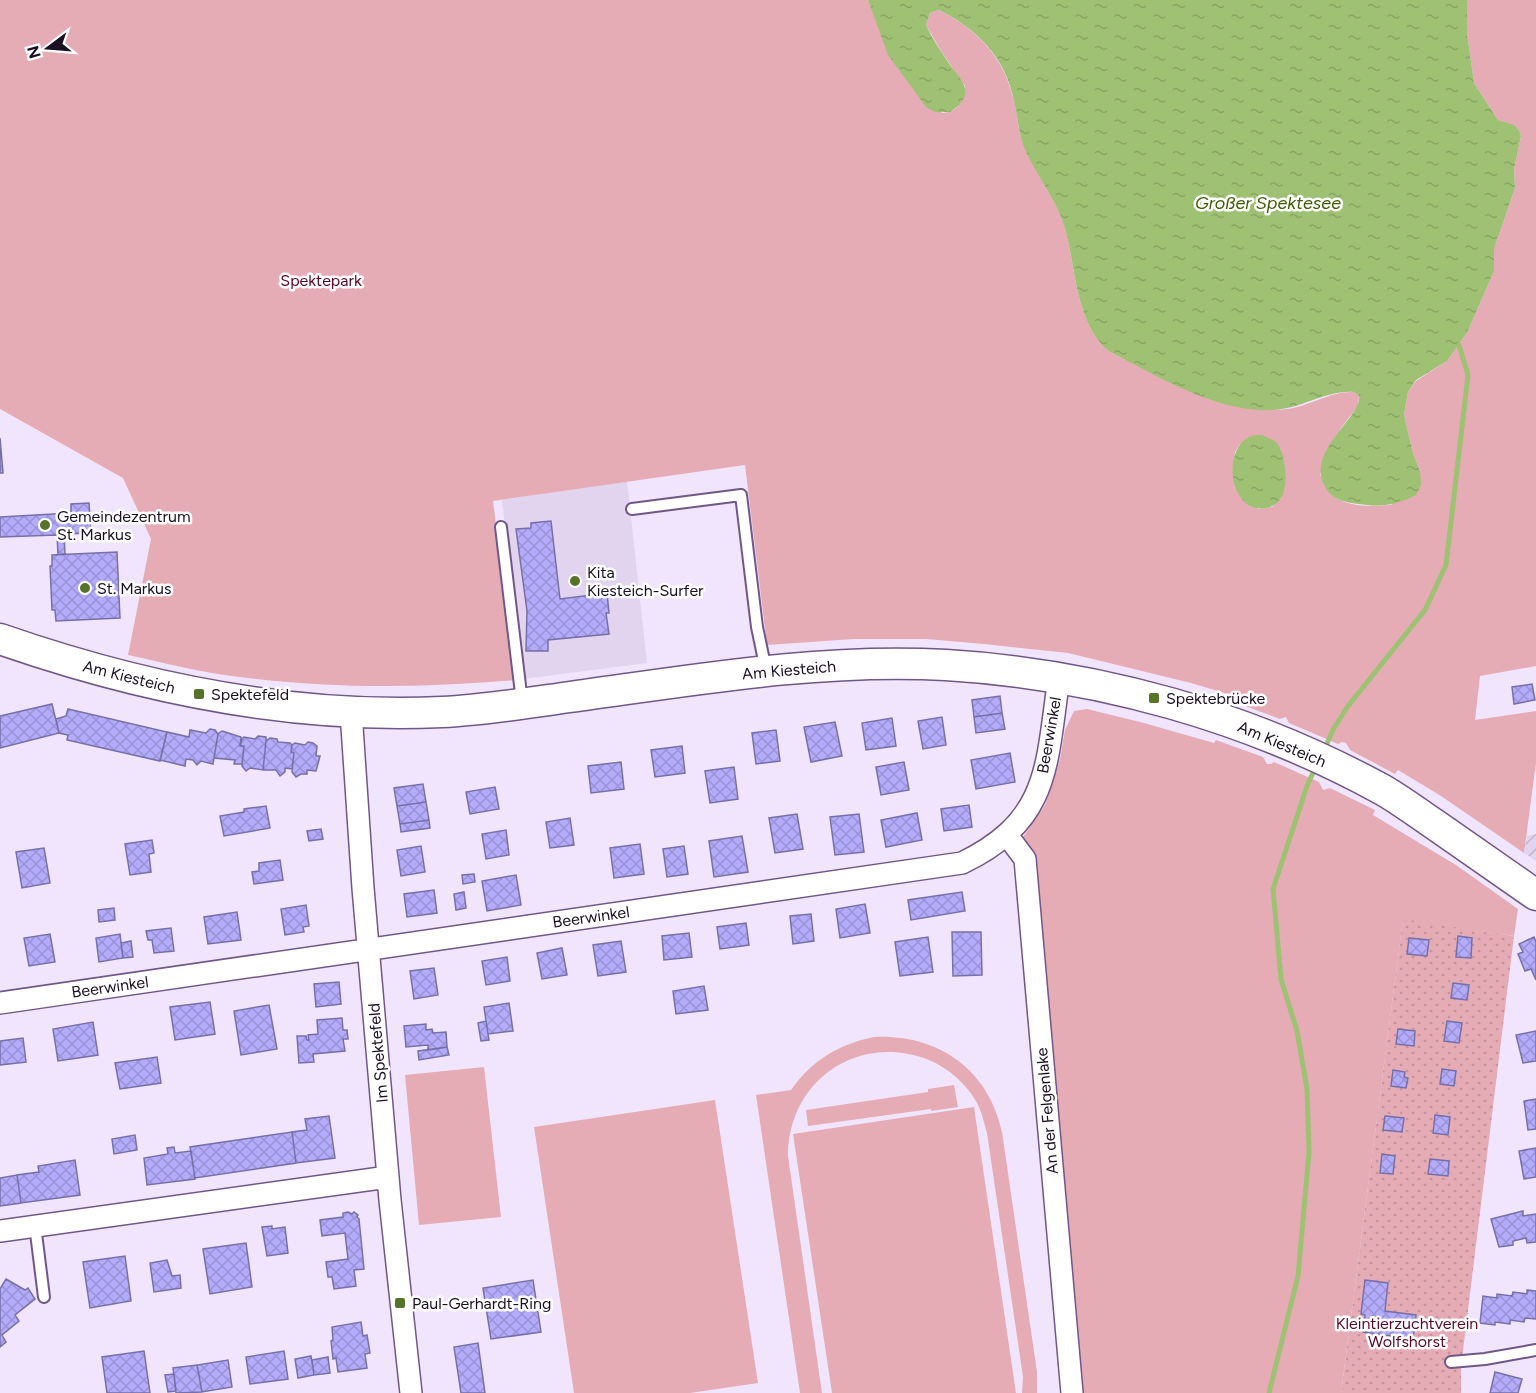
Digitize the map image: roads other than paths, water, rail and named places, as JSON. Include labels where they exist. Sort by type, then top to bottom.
[{"type":"street","name":"Am Kiesteich","points":[[0,639],[100,671],[199,694],[351,712],[442,712],[523,704],[766,671],[850,664],[946,665],[1059,678],[1154,698],[1223,719],[1285,744],[1386,792],[1536,895]]},
{"type":"street","name":"Beerwinkel","points":[[0,1003],[962,863],[984,852],[1007,835],[1032,805],[1046,770],[1059,678]]},
{"type":"street","name":"Im Spektefeld","points":[[351,712],[351,735],[388,1177],[409,1393]]},
{"type":"street","name":"An der Felgenlake","points":[[1007,835],[1025,859],[1072,1393]]},
{"type":"street","points":[[0,1231],[388,1177]]},
{"type":"lane","points":[[632,509],[741,495],[757,627],[766,671]]},
{"type":"lane","points":[[501,526],[523,704]]},
{"type":"lane","points":[[35,1225],[44,1297]]},
{"type":"lane","points":[[1451,1362],[1536,1350]]},
{"type":"water","name":"Großer Spektesee","points":[[868,0],[1467,0],[1467,33],[1474,83],[1498,120],[1514,125],[1521,136],[1514,169],[1515,188],[1494,249],[1494,271],[1467,333],[1447,361],[1416,380],[1408,392],[1404,415],[1420,471],[1421,485],[1416,495],[1387,505],[1349,503],[1337,499],[1324,485],[1320,472],[1322,460],[1328,447],[1358,404],[1359,396],[1354,392],[1333,394],[1284,409],[1252,409],[1231,406],[1189,392],[1110,352],[1099,341],[1084,314],[1064,225],[1024,148],[1010,86],[997,58],[988,46],[966,26],[939,10],[930,13],[926,25],[965,87],[963,99],[959,105],[950,112],[935,112],[926,107],[888,55]]},
{"type":"water","points":[[1262,435],[1275,441],[1279,446],[1286,477],[1283,493],[1278,502],[1266,508],[1254,508],[1244,502],[1237,492],[1233,467],[1240,444],[1249,437]]},
{"type":"waterway","points":[[1324,750],[1348,706],[1425,610],[1446,565],[1468,375],[1459,345]]},
{"type":"waterway","points":[[1269,1393],[1298,1276],[1309,1152],[1307,1089],[1297,1031],[1281,979],[1273,889],[1307,786],[1316,766]]},
{"type":"place","name":"Gemeindezentrum St. Markus","points":[[45,525]]},
{"type":"place","name":"Kita Kiesteich-Surfer","points":[[575,581]]},
{"type":"place","name":"St. Markus","points":[[85,588]]},
{"type":"place","name":"Spektefeld","points":[[199,694]]},
{"type":"place","name":"Spektebrücke","points":[[1154,698]]},
{"type":"place","name":"Paul-Gerhardt-Ring","points":[[400,1303]]},
{"type":"park label","name":"Spektepark","points":[[321,280]]},
{"type":"park label","name":"Kleintierzuchtverein Wolfshorst","points":[[1407,1332]]}]
